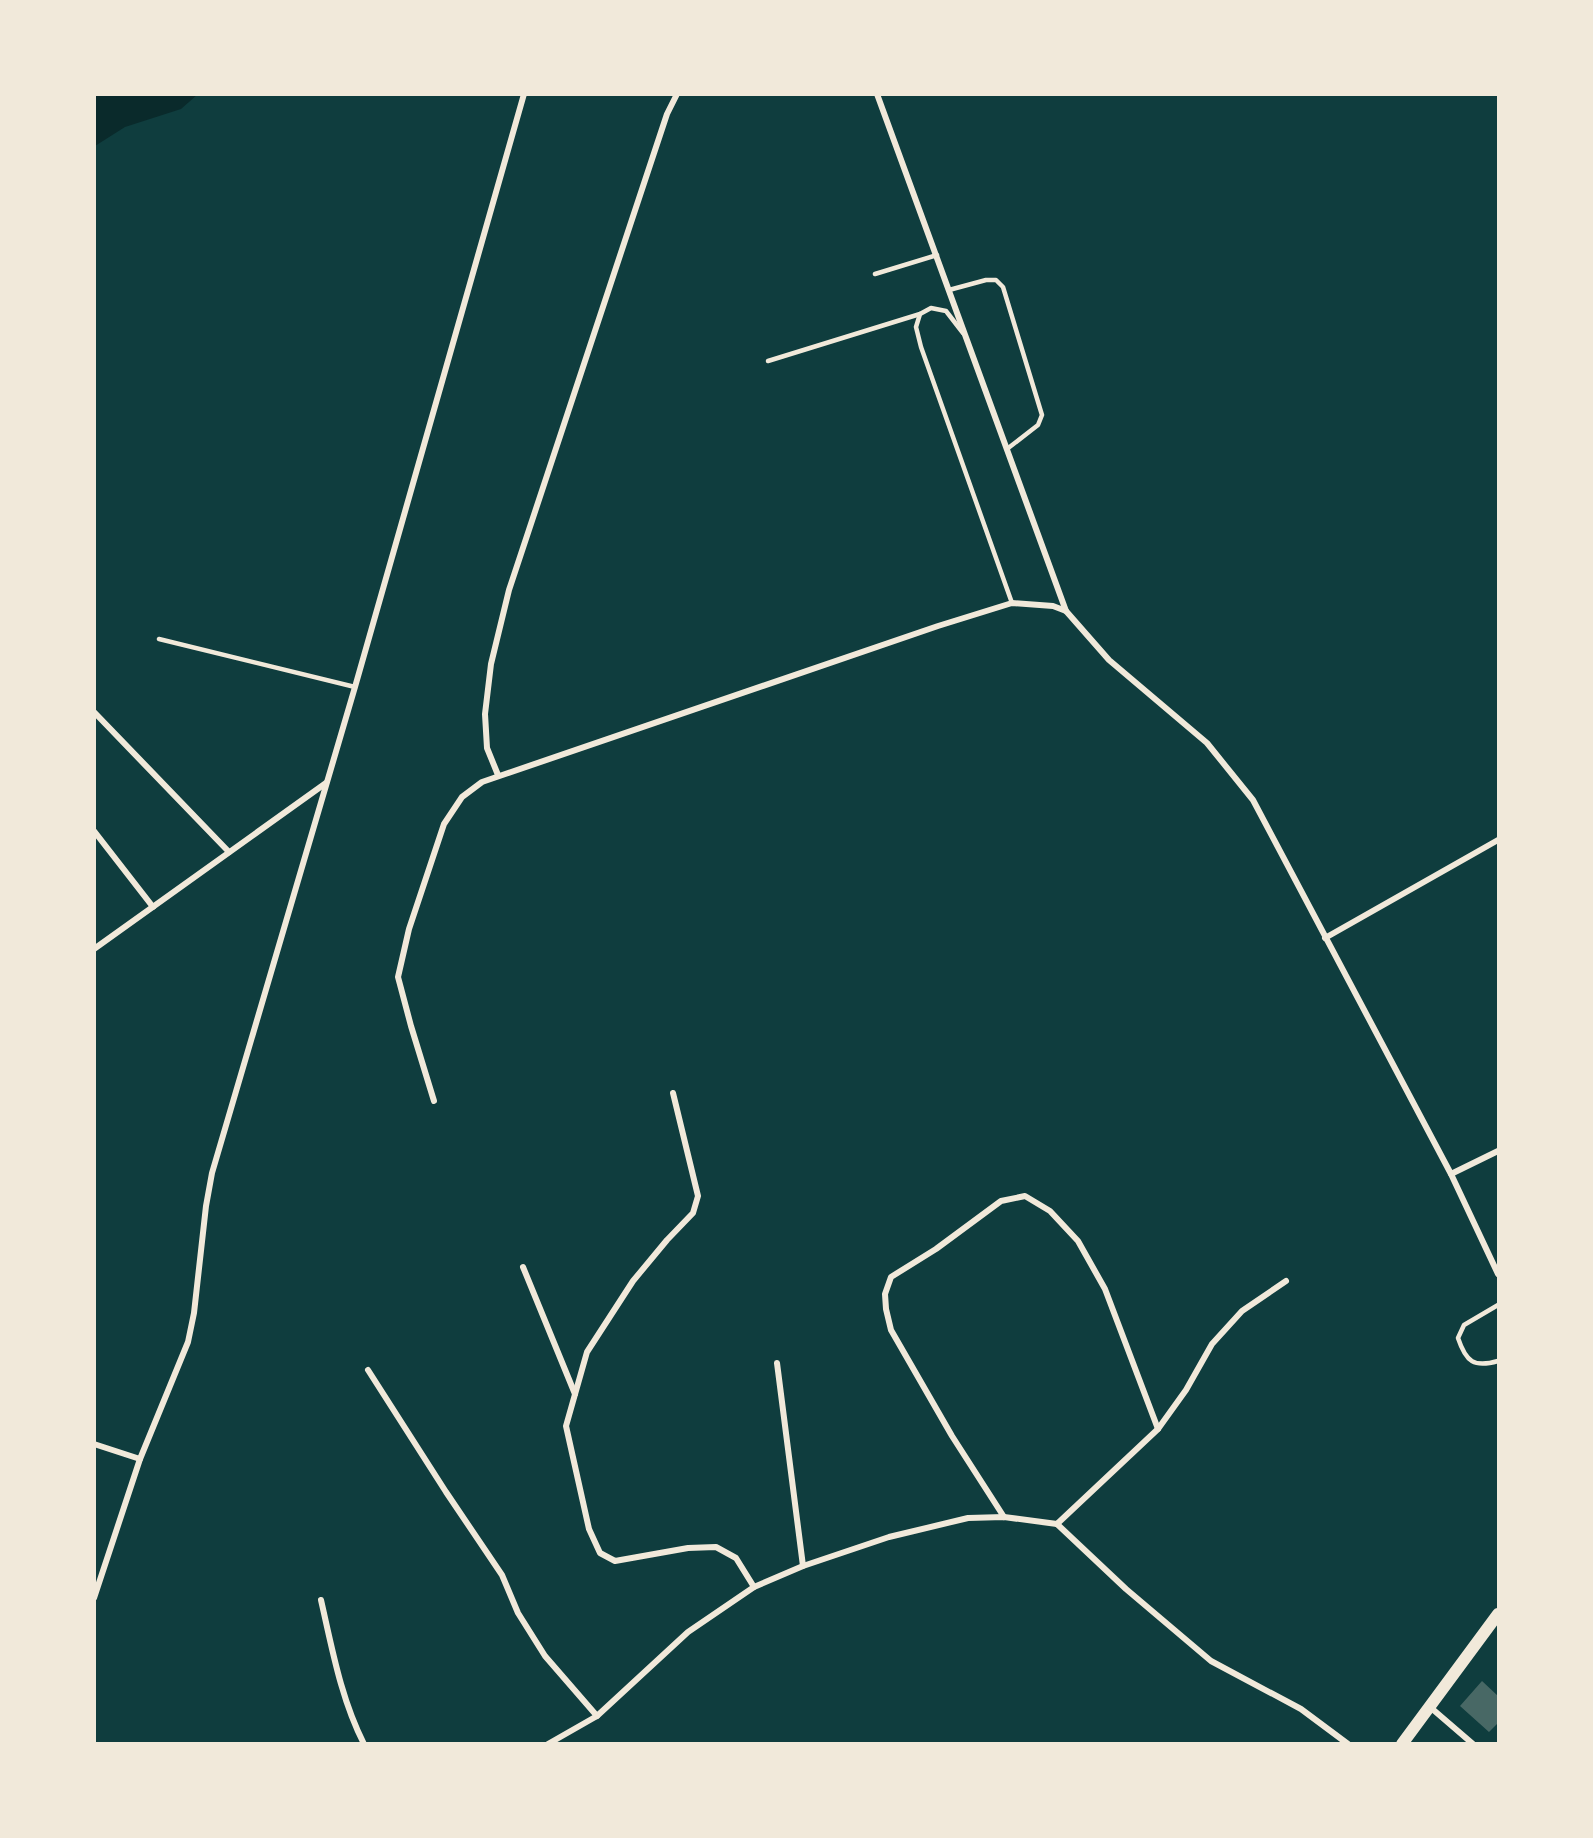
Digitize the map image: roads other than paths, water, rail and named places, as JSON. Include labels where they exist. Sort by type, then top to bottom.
[{"type":"main road","points":[[1402,1743],[1498,1614]]},
{"type":"street","points":[[94,1598],[140,1459],[188,1342],[194,1313],[212,1173],[355,687],[524,94]]},
{"type":"street","points":[[498,775],[487,748],[485,714],[491,664],[509,590],[663,125],[677,94]]},
{"type":"street","points":[[878,94],[1066,612],[1109,660],[1207,743],[1253,800],[1451,1174],[1498,1274]]},
{"type":"street","points":[[434,1101],[398,977],[409,929],[444,824],[462,797],[482,782],[498,775],[1012,603],[1053,606],[1066,612]]},
{"type":"street","points":[[94,712],[229,852]]},
{"type":"street","points":[[94,949],[326,782]]},
{"type":"street","points":[[94,831],[153,907]]},
{"type":"street","points":[[1325,938],[1498,840]]},
{"type":"street","points":[[673,1093],[698,1196],[693,1213],[633,1281],[587,1352],[566,1426],[589,1529],[600,1553],[615,1561],[648,1557],[688,1548],[716,1547],[736,1558],[754,1587]]},
{"type":"street","points":[[1451,1174],[1498,1151]]},
{"type":"street","points":[[1004,1517],[952,1436],[891,1330],[885,1294],[891,1277],[936,1249],[1001,1201],[1024,1197],[1050,1211],[1078,1241],[1105,1289],[1158,1429]]},
{"type":"street","points":[[523,1268],[575,1395]]},
{"type":"street","points":[[1058,1524],[1158,1429],[1186,1390],[1212,1344],[1242,1311],[1286,1281]]},
{"type":"street","points":[[777,1363],[803,1566]]},
{"type":"street","points":[[368,1370],[502,1575],[518,1613],[545,1656],[597,1716]]},
{"type":"street","points":[[94,1444],[140,1459]]},
{"type":"street","points":[[548,1743],[557,1742],[597,1716],[688,1632],[754,1587],[803,1566],[889,1537],[968,1518],[1004,1517],[1058,1524],[1126,1589],[1211,1661],[1301,1709],[1348,1743]]},
{"type":"street","points":[[321,1600],[337,1669],[353,1722],[364,1743]]},
{"type":"street","points":[[1430,1707],[1473,1743]]},
{"type":"lane","points":[[875,274],[937,255]]},
{"type":"lane","points":[[949,290],[986,280],[996,280],[1003,287],[1042,415],[1038,425],[1007,449]]},
{"type":"lane","points":[[768,361],[920,314],[931,308],[946,311],[968,340]]},
{"type":"lane","points":[[920,314],[916,327],[921,347],[1012,603]]},
{"type":"lane","points":[[159,639],[355,687]]},
{"type":"lane","points":[[1498,1305],[1464,1325],[1458,1338],[1462,1349],[1475,1364],[1483,1365],[1498,1361]]},
{"type":"water","points":[[94,95],[197,95],[181,109],[125,127],[95,146]]}]
